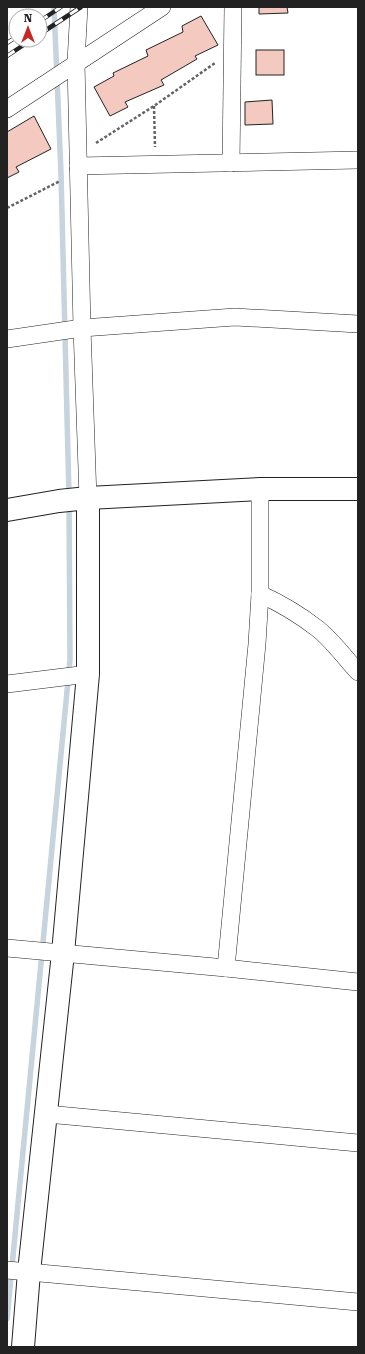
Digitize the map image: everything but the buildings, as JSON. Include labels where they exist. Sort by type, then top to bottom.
[{"type":"street","points":[[23,1347],[29,1272],[63,953],[85,499],[78,328],[78,161],[70,67],[79,7]]},
{"type":"street","points":[[7,109],[162,7]]},
{"type":"street","points":[[231,163],[233,7]]},
{"type":"street","points":[[78,161],[156,165],[358,160]]},
{"type":"street","points":[[7,340],[78,328],[234,317],[358,324]]},
{"type":"street","points":[[226,968],[256,652],[260,594],[260,489]]},
{"type":"street","points":[[7,510],[59,501],[85,499],[260,489],[358,489]]},
{"type":"street","points":[[260,594],[275,601],[318,629],[331,641],[358,672]]},
{"type":"street","points":[[7,684],[76,675]]},
{"type":"street","points":[[7,948],[226,968],[358,982]]},
{"type":"street","points":[[47,1114],[358,1143]]},
{"type":"street","points":[[7,1270],[358,1302]]},
{"type":"path","points":[[78,161],[221,59],[232,57]]},
{"type":"path","points":[[154,106],[156,165]]},
{"type":"path","points":[[7,208],[55,184]]},
{"type":"waterway","points":[[54,7],[61,173],[69,496]]},
{"type":"waterway","points":[[7,1319],[70,660],[69,505]]},
{"type":"railway","points":[[48,16],[61,7]]},
{"type":"railway","points":[[48,29],[81,7]]},
{"type":"railway","points":[[7,56],[19,48]]}]
